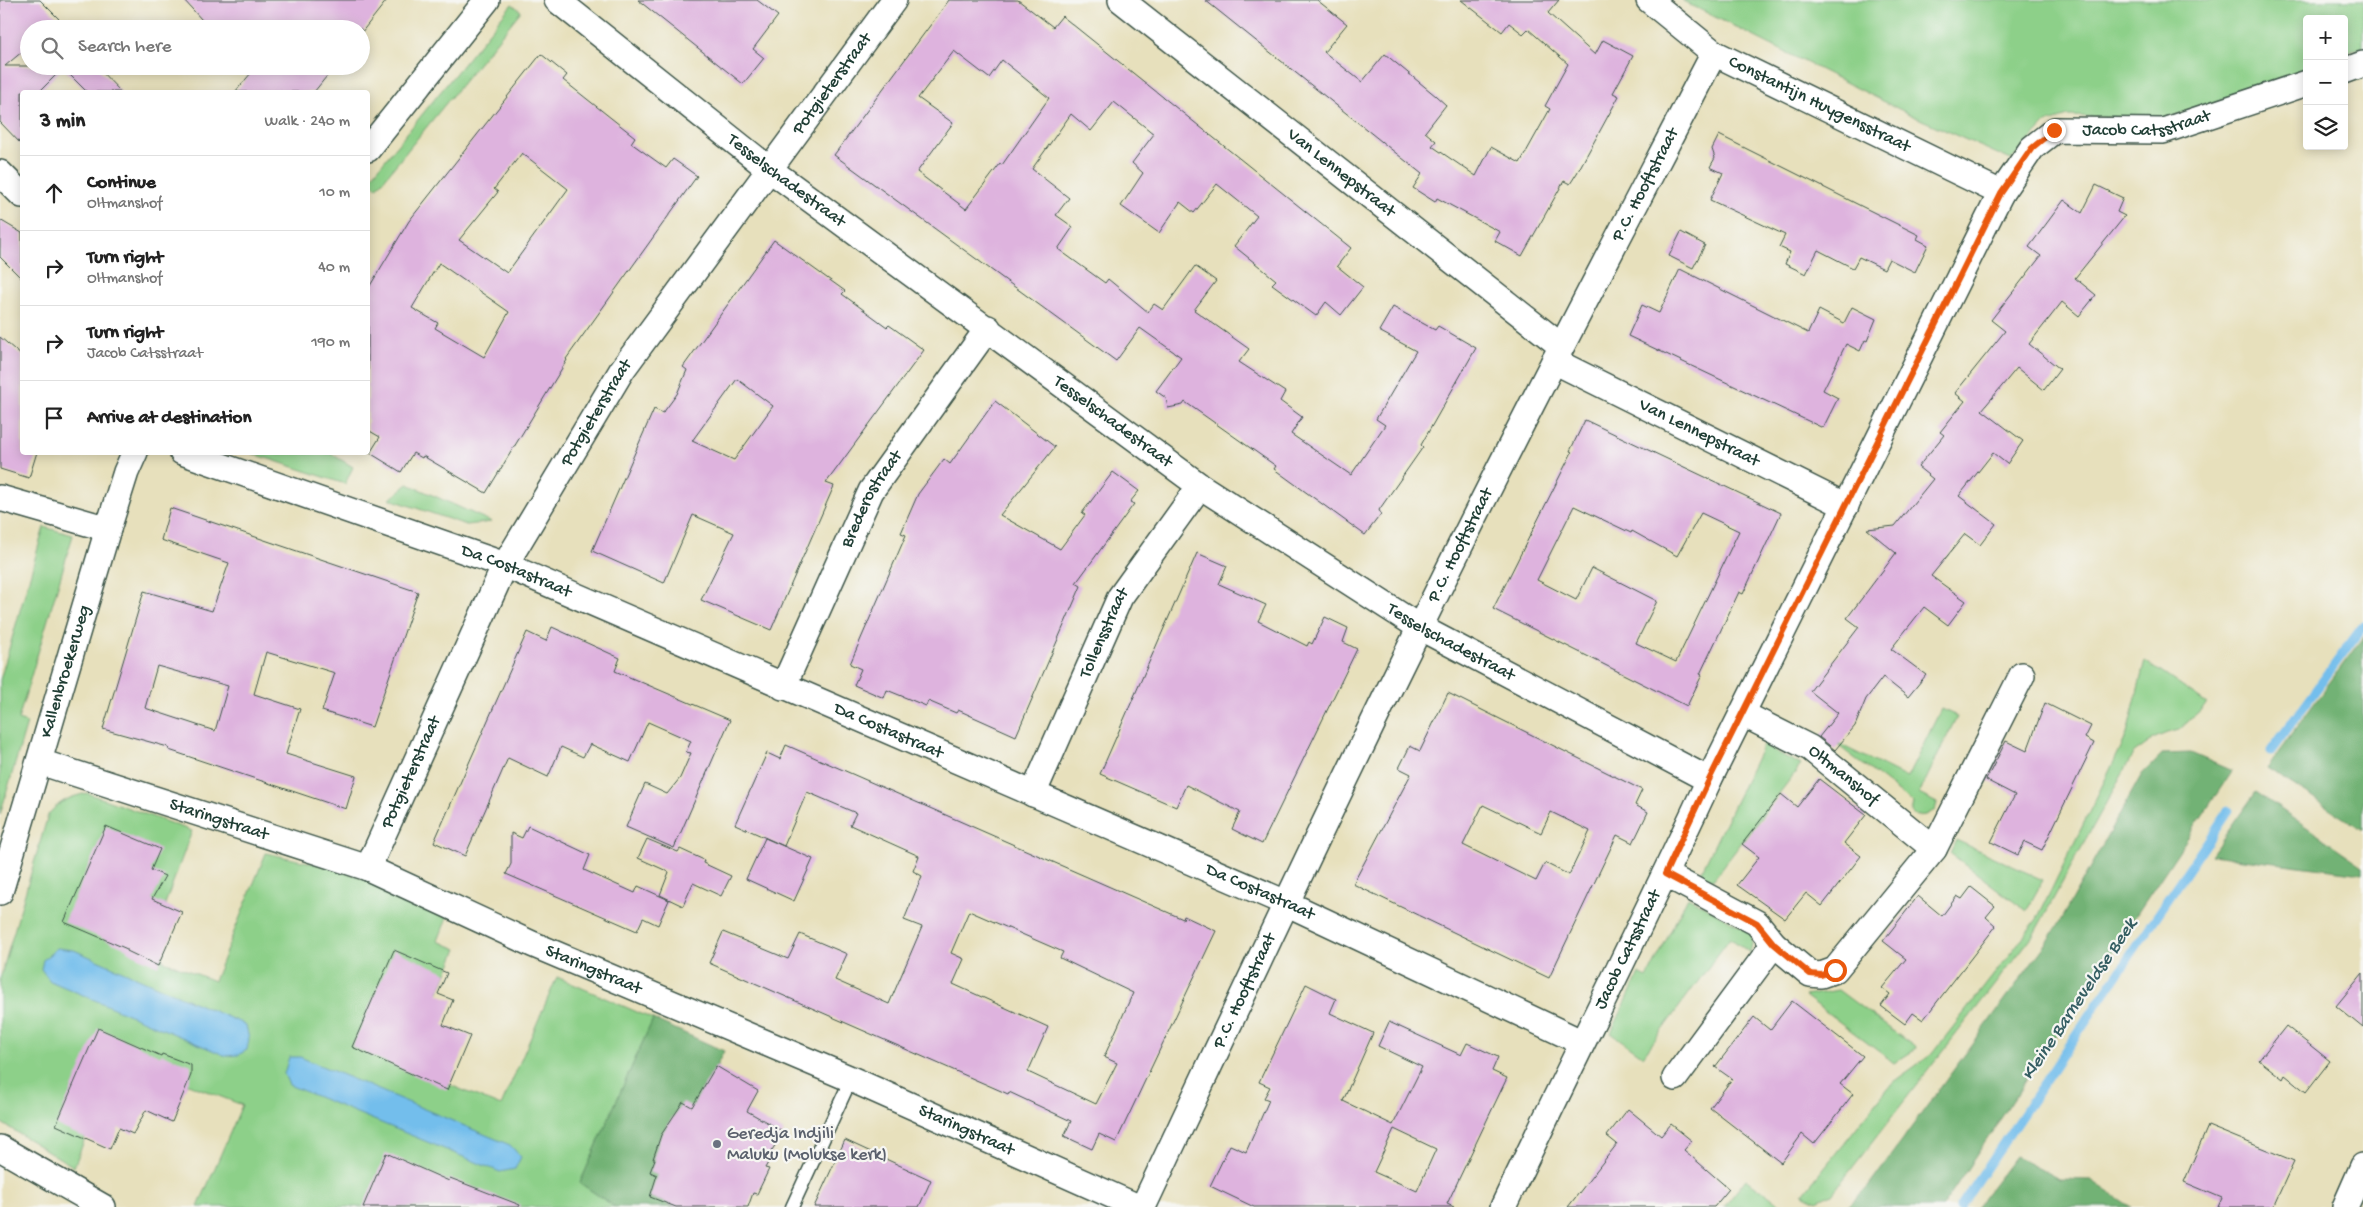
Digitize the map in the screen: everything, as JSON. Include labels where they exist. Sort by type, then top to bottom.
[{"type":"street","points":[[370,146],[487,0]]},
{"type":"street","name":"Tesselschadestraat","points":[[557,0],[769,168],[1200,486],[1419,627],[1709,780]]},
{"type":"street","name":"Potgieterstraat","points":[[368,868],[505,565],[622,370],[894,0]]},
{"type":"street","name":"Van Lennepstraat","points":[[1120,0],[1558,354],[1846,506]]},
{"type":"street","name":"Constantijn Huygensstraat","points":[[1649,0],[1714,53],[2001,193]]},
{"type":"street","name":"P.C. Hooftstraat","points":[[1143,1207],[1286,902],[1419,627],[1714,53]]},
{"type":"street","points":[[2348,69],[2363,64]]},
{"type":"street","name":"Jacob Catsstraat","points":[[1503,1207],[1709,780],[2001,193],[2032,148],[2054,130],[2163,131],[2303,84]]},
{"type":"street","points":[[0,173],[20,193]]},
{"type":"street","name":"Brederostraat","points":[[784,687],[871,490],[988,328]]},
{"type":"street","name":"Kallenbroekerweg","points":[[0,892],[108,529],[126,472],[134,455]]},
{"type":"street","name":"Da Costastraat","points":[[191,455],[505,565],[1286,902],[1581,1042]]},
{"type":"street","name":"Tollensstraat","points":[[1033,794],[1120,597],[1200,486]]},
{"type":"street","points":[[0,498],[108,529]]},
{"type":"street","points":[[1665,874],[1757,923],[1774,944],[1810,974],[1821,975],[1835,970],[1934,849],[2022,675]]},
{"type":"street","name":"Oltmanshof","points":[[1743,714],[1810,748],[1934,849]]},
{"type":"street","name":"Staringstraat","points":[[40,762],[368,868],[532,944],[851,1079],[1138,1207]]},
{"type":"street","points":[[1675,1078],[1774,944]]},
{"type":"street","points":[[0,1148],[102,1207]]},
{"type":"street","points":[[2345,1207],[2363,1166]]},
{"type":"lane","points":[[792,1207],[851,1079]]},
{"type":"green space","points":[[1681,0],[2363,0],[2363,47],[2348,53],[2348,15],[2303,15],[2303,70],[2214,103],[2163,119],[2068,116],[2046,123],[2011,160],[1911,115]]},
{"type":"green space","points":[[512,4],[521,11],[377,188],[370,183],[370,179]]},
{"type":"green space","points":[[257,455],[333,455],[353,467],[345,484]]},
{"type":"green space","points":[[408,484],[492,522],[466,525],[390,499]]},
{"type":"green space","points":[[44,527],[73,535],[18,720],[27,723],[0,815],[0,680]]},
{"type":"green space","points":[[2363,637],[2363,830],[2267,768]]},
{"type":"green space","points":[[2145,661],[2207,704],[2179,730],[2155,738],[2133,754],[2034,934],[1832,1194],[1817,1201],[1803,1194],[1893,1082],[1932,1054],[2037,919],[2126,737]]},
{"type":"green space","points":[[1941,709],[1957,716],[1919,794],[1937,803],[1935,810],[1926,815],[1916,816],[1911,812],[1913,803],[1831,740],[1907,778]]},
{"type":"green space","points":[[1763,745],[1801,765],[1713,880],[1700,874]]},
{"type":"green space","points":[[2191,753],[2232,771],[1942,1207],[1847,1207],[1869,1185],[2051,937],[2142,774],[2162,754]]},
{"type":"green space","points":[[2256,792],[2363,866],[2363,874],[2211,855]]},
{"type":"green space","points":[[87,793],[192,831],[165,904],[162,960],[214,981],[266,853],[330,867],[372,881],[448,915],[438,941],[457,949],[438,994],[438,1022],[450,1085],[501,1106],[557,977],[653,1019],[580,1183],[615,1207],[198,1207],[242,1105],[188,1084],[85,1138],[74,1167],[0,1122],[0,979],[48,815],[65,800]]},
{"type":"green space","points":[[1956,840],[2043,880],[2026,911],[1950,853]]},
{"type":"green space","points":[[1688,897],[1750,932],[1753,939],[1750,953],[1730,938],[1643,1056],[1611,1033],[1639,974],[1647,978]]},
{"type":"green space","points":[[1838,990],[1916,1049],[1894,1063],[1805,996]]},
{"type":"green space","points":[[653,1019],[724,1051],[650,1197],[677,1207],[615,1207],[580,1183]]},
{"type":"green space","points":[[2015,1156],[2059,1179],[2091,1180],[2131,1207],[1976,1207]]},
{"type":"green space","points":[[1746,1179],[1784,1207],[1724,1207]]},
{"type":"water","points":[[57,948],[74,950],[246,1025],[249,1039],[247,1050],[238,1055],[226,1056],[50,981],[41,969],[43,960]]},
{"type":"water","points":[[289,1057],[300,1057],[510,1145],[521,1157],[515,1169],[500,1172],[289,1085],[284,1074]]},
{"type":"building","points":[[0,0],[40,0],[59,19],[20,20],[20,54],[5,66],[20,66],[20,75],[56,75],[41,90],[20,90],[20,143],[0,122]]},
{"type":"building","points":[[184,0],[387,0],[370,22],[370,20],[202,20]]},
{"type":"building","points":[[638,0],[757,0],[778,16],[753,49],[764,58],[743,84]]},
{"type":"building","points":[[949,0],[1018,0],[1053,27],[1062,16],[1351,248],[1337,266],[1363,287],[1341,315],[1326,302],[1316,316],[1272,284],[1276,280],[1234,246],[1257,216],[1217,184],[1194,213],[1180,202],[1159,233],[1121,206],[1143,173],[1132,163],[1154,134],[1114,102],[1091,131],[1071,114],[1032,169],[1069,198],[1056,215],[1073,227],[1058,249],[1105,283],[1108,279],[1148,312],[1154,304],[1163,310],[1195,266],[1216,281],[1194,310],[1249,349],[1239,362],[1285,392],[1280,401],[1302,417],[1291,434],[1351,475],[1385,425],[1376,419],[1416,351],[1379,331],[1393,307],[1435,330],[1438,326],[1476,348],[1421,445],[1423,447],[1379,510],[1381,514],[1365,535],[1274,469],[1276,466],[1185,402],[1183,405],[1168,408],[1166,398],[1156,391],[1181,357],[1140,328],[1116,361],[834,155]],"holes":[[[954,51],[989,78],[1002,60],[1049,98],[1002,165],[1000,164],[966,209],[917,172],[953,123],[918,98]]]},
{"type":"building","points":[[1205,0],[1317,0],[1347,24],[1324,52],[1362,82],[1385,54],[1446,105],[1425,132],[1436,141],[1432,146],[1476,176],[1491,147],[1520,163],[1550,109],[1545,106],[1568,64],[1528,29],[1523,34],[1509,23],[1502,32],[1461,0],[1559,0],[1548,13],[1595,55],[1603,40],[1633,56],[1613,93],[1619,96],[1577,173],[1570,184],[1564,181],[1522,256],[1495,241],[1500,232],[1437,198],[1435,202],[1413,188],[1422,174]]},
{"type":"building","points":[[541,54],[567,75],[563,80],[635,137],[631,143],[666,168],[673,159],[697,176],[566,359],[486,493],[423,456],[422,458],[413,453],[401,472],[370,453],[380,437],[370,431],[370,286],[409,221]],"holes":[[[522,153],[568,189],[507,273],[459,240],[498,192],[494,189]],[[439,263],[509,312],[484,357],[435,328],[438,323],[412,308]]]},
{"type":"building","points":[[70,75],[105,75],[119,90],[85,90]]},
{"type":"building","points":[[249,75],[328,75],[316,90],[237,90]]},
{"type":"building","points":[[1719,135],[1919,235],[1917,239],[1928,245],[1915,272],[1889,259],[1884,269],[1859,257],[1853,268],[1818,250],[1806,274],[1785,264],[1790,252],[1779,247],[1785,235],[1710,200],[1723,173],[1710,167],[1715,158],[1712,149]]},
{"type":"building","points":[[2096,185],[2123,198],[2117,212],[2125,216],[2075,278],[2096,295],[2079,316],[2062,302],[2029,344],[2060,369],[2044,390],[2017,368],[1982,410],[2023,441],[2007,464],[1993,453],[1959,496],[1996,524],[1980,545],[1965,534],[1931,576],[1966,601],[1948,625],[1924,607],[1891,649],[1926,675],[1908,697],[1883,677],[1866,699],[1855,726],[1835,750],[1819,737],[1838,713],[1810,691],[1859,627],[1847,618],[1896,553],[1867,529],[1895,526],[1933,479],[1918,467],[1944,435],[1940,432],[1965,401],[1955,393],[2005,331],[1991,320],[2041,256],[2029,247],[2064,200],[2082,213]]},
{"type":"building","points":[[0,220],[20,232],[20,277],[0,257]]},
{"type":"building","points":[[1681,232],[1705,245],[1693,268],[1669,256]]},
{"type":"building","points":[[774,240],[845,291],[842,294],[887,327],[889,325],[924,350],[826,483],[834,486],[771,630],[701,600],[734,533],[693,515],[664,583],[592,551],[654,409],[663,413],[677,394],[687,370],[683,367]],"holes":[[[737,379],[773,406],[734,460],[692,441]]]},
{"type":"building","points":[[1680,269],[1808,333],[1819,310],[1844,323],[1852,307],[1876,319],[1867,341],[1865,340],[1860,351],[1846,344],[1823,390],[1838,398],[1823,428],[1628,336],[1642,305],[1659,313]]},
{"type":"building","points":[[0,337],[20,354],[20,455],[36,455],[29,478],[0,469]]},
{"type":"building","points":[[995,401],[1055,447],[1000,515],[1060,549],[1085,515],[1082,513],[1113,472],[1139,491],[1130,502],[1134,504],[1076,583],[1081,586],[1016,736],[958,710],[956,713],[928,701],[926,706],[887,690],[884,698],[854,685],[861,669],[850,664],[906,535],[901,533],[918,494],[944,459],[950,464]]},
{"type":"building","points":[[1585,420],[1781,513],[1743,594],[1739,592],[1687,706],[1493,609],[1572,452],[1570,451]],"holes":[[[1574,506],[1631,533],[1632,531],[1677,556],[1701,513],[1739,531],[1676,662],[1636,643],[1657,601],[1592,568],[1576,600],[1537,580]]]},
{"type":"building","points":[[170,508],[418,592],[372,727],[322,711],[335,673],[266,652],[254,694],[300,709],[286,754],[356,776],[346,809],[169,750],[168,747],[103,729],[144,591],[212,611],[229,563],[161,540]],"holes":[[[157,666],[228,686],[215,731],[145,708]]]},
{"type":"building","points":[[1197,553],[1227,566],[1219,584],[1266,605],[1258,621],[1307,646],[1309,642],[1312,644],[1325,617],[1348,628],[1343,642],[1357,649],[1262,844],[1232,829],[1240,812],[1186,785],[1176,807],[1100,774]]},
{"type":"building","points":[[552,627],[620,658],[615,671],[730,720],[674,848],[626,827],[645,784],[667,794],[680,778],[691,753],[686,752],[691,741],[648,722],[630,762],[590,744],[583,757],[561,747],[548,777],[508,758],[465,856],[434,842],[527,632],[546,641]]},
{"type":"building","points":[[1448,693],[1642,790],[1635,805],[1648,812],[1633,843],[1617,835],[1549,978],[1353,884],[1411,774],[1399,768],[1410,746],[1420,751]],"holes":[[[1483,805],[1541,833],[1551,812],[1590,831],[1569,875],[1545,863],[1536,881],[1463,845]]]},
{"type":"building","points":[[2045,703],[2091,726],[2085,738],[2094,743],[2042,850],[2025,842],[2018,855],[1991,842],[2015,795],[1986,780],[2006,741],[2027,751]]},
{"type":"building","points":[[786,745],[1183,919],[1184,916],[1216,931],[1116,1142],[1099,1134],[1092,1149],[1064,1136],[1071,1121],[1009,1092],[1008,1094],[709,963],[723,932],[788,959],[800,934],[847,954],[835,980],[889,1004],[922,927],[904,920],[922,876],[913,871],[919,856],[850,825],[856,813],[807,792],[784,846],[735,824],[767,753],[780,759]],"holes":[[[969,911],[1063,952],[1060,958],[1133,993],[1104,1057],[1117,1063],[1096,1104],[1028,1072],[1048,1027],[953,984],[964,959],[951,953]]]},
{"type":"building","points":[[1819,779],[1866,815],[1844,843],[1861,856],[1822,906],[1806,893],[1785,919],[1737,885],[1759,857],[1742,844],[1781,794],[1797,807]]},
{"type":"building","points":[[106,826],[160,849],[151,870],[165,876],[152,899],[182,912],[158,966],[127,951],[127,949],[64,922]]},
{"type":"building","points":[[528,826],[590,855],[584,870],[635,893],[638,886],[669,900],[658,925],[643,918],[637,931],[506,874],[511,864],[511,833],[522,838]]},
{"type":"building","points":[[765,838],[813,859],[794,901],[746,879]]},
{"type":"building","points":[[647,839],[678,852],[680,849],[704,860],[703,863],[731,876],[721,896],[693,883],[683,906],[660,895],[669,872],[638,858]]},
{"type":"building","points":[[1971,887],[1995,906],[1986,917],[1996,926],[1923,1020],[1913,1013],[1905,1024],[1881,1006],[1890,994],[1882,988],[1906,959],[1883,941],[1918,896],[1942,916],[1957,896],[1962,899]]},
{"type":"building","points":[[394,950],[447,973],[438,994],[453,1000],[443,1025],[470,1036],[447,1090],[352,1047]]},
{"type":"building","points":[[2363,973],[2363,1028],[2336,1006]]},
{"type":"building","points":[[1306,984],[1336,999],[1330,1013],[1373,1033],[1343,1101],[1393,1125],[1422,1067],[1378,1046],[1389,1022],[1461,1055],[1467,1043],[1498,1057],[1492,1071],[1507,1078],[1447,1204],[1454,1207],[1254,1207],[1210,1186],[1230,1145],[1246,1152],[1269,1100],[1264,1098],[1270,1087],[1259,1082]],"holes":[[[1394,1129],[1436,1149],[1417,1191],[1374,1172]]]},
{"type":"building","points":[[1792,1001],[1863,1056],[1840,1084],[1853,1094],[1840,1111],[1814,1144],[1802,1134],[1781,1163],[1710,1108],[1732,1079],[1715,1067],[1754,1017],[1770,1030]]},
{"type":"building","points":[[2286,1026],[2330,1061],[2306,1092],[2285,1075],[2283,1079],[2259,1060]]},
{"type":"building","points":[[98,1028],[161,1056],[162,1054],[191,1065],[191,1075],[172,1122],[146,1110],[133,1134],[119,1128],[110,1149],[56,1125]]},
{"type":"building","name":"Geredja Indjili Maluku (Molukse kerk)","points":[[716,1066],[758,1091],[747,1111],[784,1132],[770,1153],[773,1154],[765,1168],[769,1169],[757,1194],[753,1193],[748,1207],[676,1207],[650,1197],[657,1175],[650,1172],[661,1135],[683,1102],[692,1107]]},
{"type":"building","points":[[1628,1109],[1661,1136],[1671,1124],[1692,1141],[1684,1150],[1729,1189],[1714,1207],[1568,1207],[1617,1144],[1607,1136]]},
{"type":"building","points":[[2208,1126],[2294,1161],[2273,1207],[2218,1207],[2222,1198],[2184,1182]]},
{"type":"building","points":[[845,1140],[931,1180],[919,1207],[814,1207]]},
{"type":"building","points":[[386,1153],[449,1181],[450,1178],[520,1205],[519,1207],[363,1207]]},
{"type":"waterway","name":"Kleine Barneveldse Beek","points":[[2271,751],[2363,626]]},
{"type":"waterway","name":"Kleine Barneveldse Beek","points":[[1960,1207],[2228,811]]},
{"type":"place","name":"Geredja Indjili Maluku (Molukse kerk)","points":[[717,1144]]},
{"type":"route","points":[[1835,970],[1821,975],[1810,974],[1774,944],[1757,923],[1665,874],[1709,780],[2001,193],[2032,148],[2054,130]]}]
